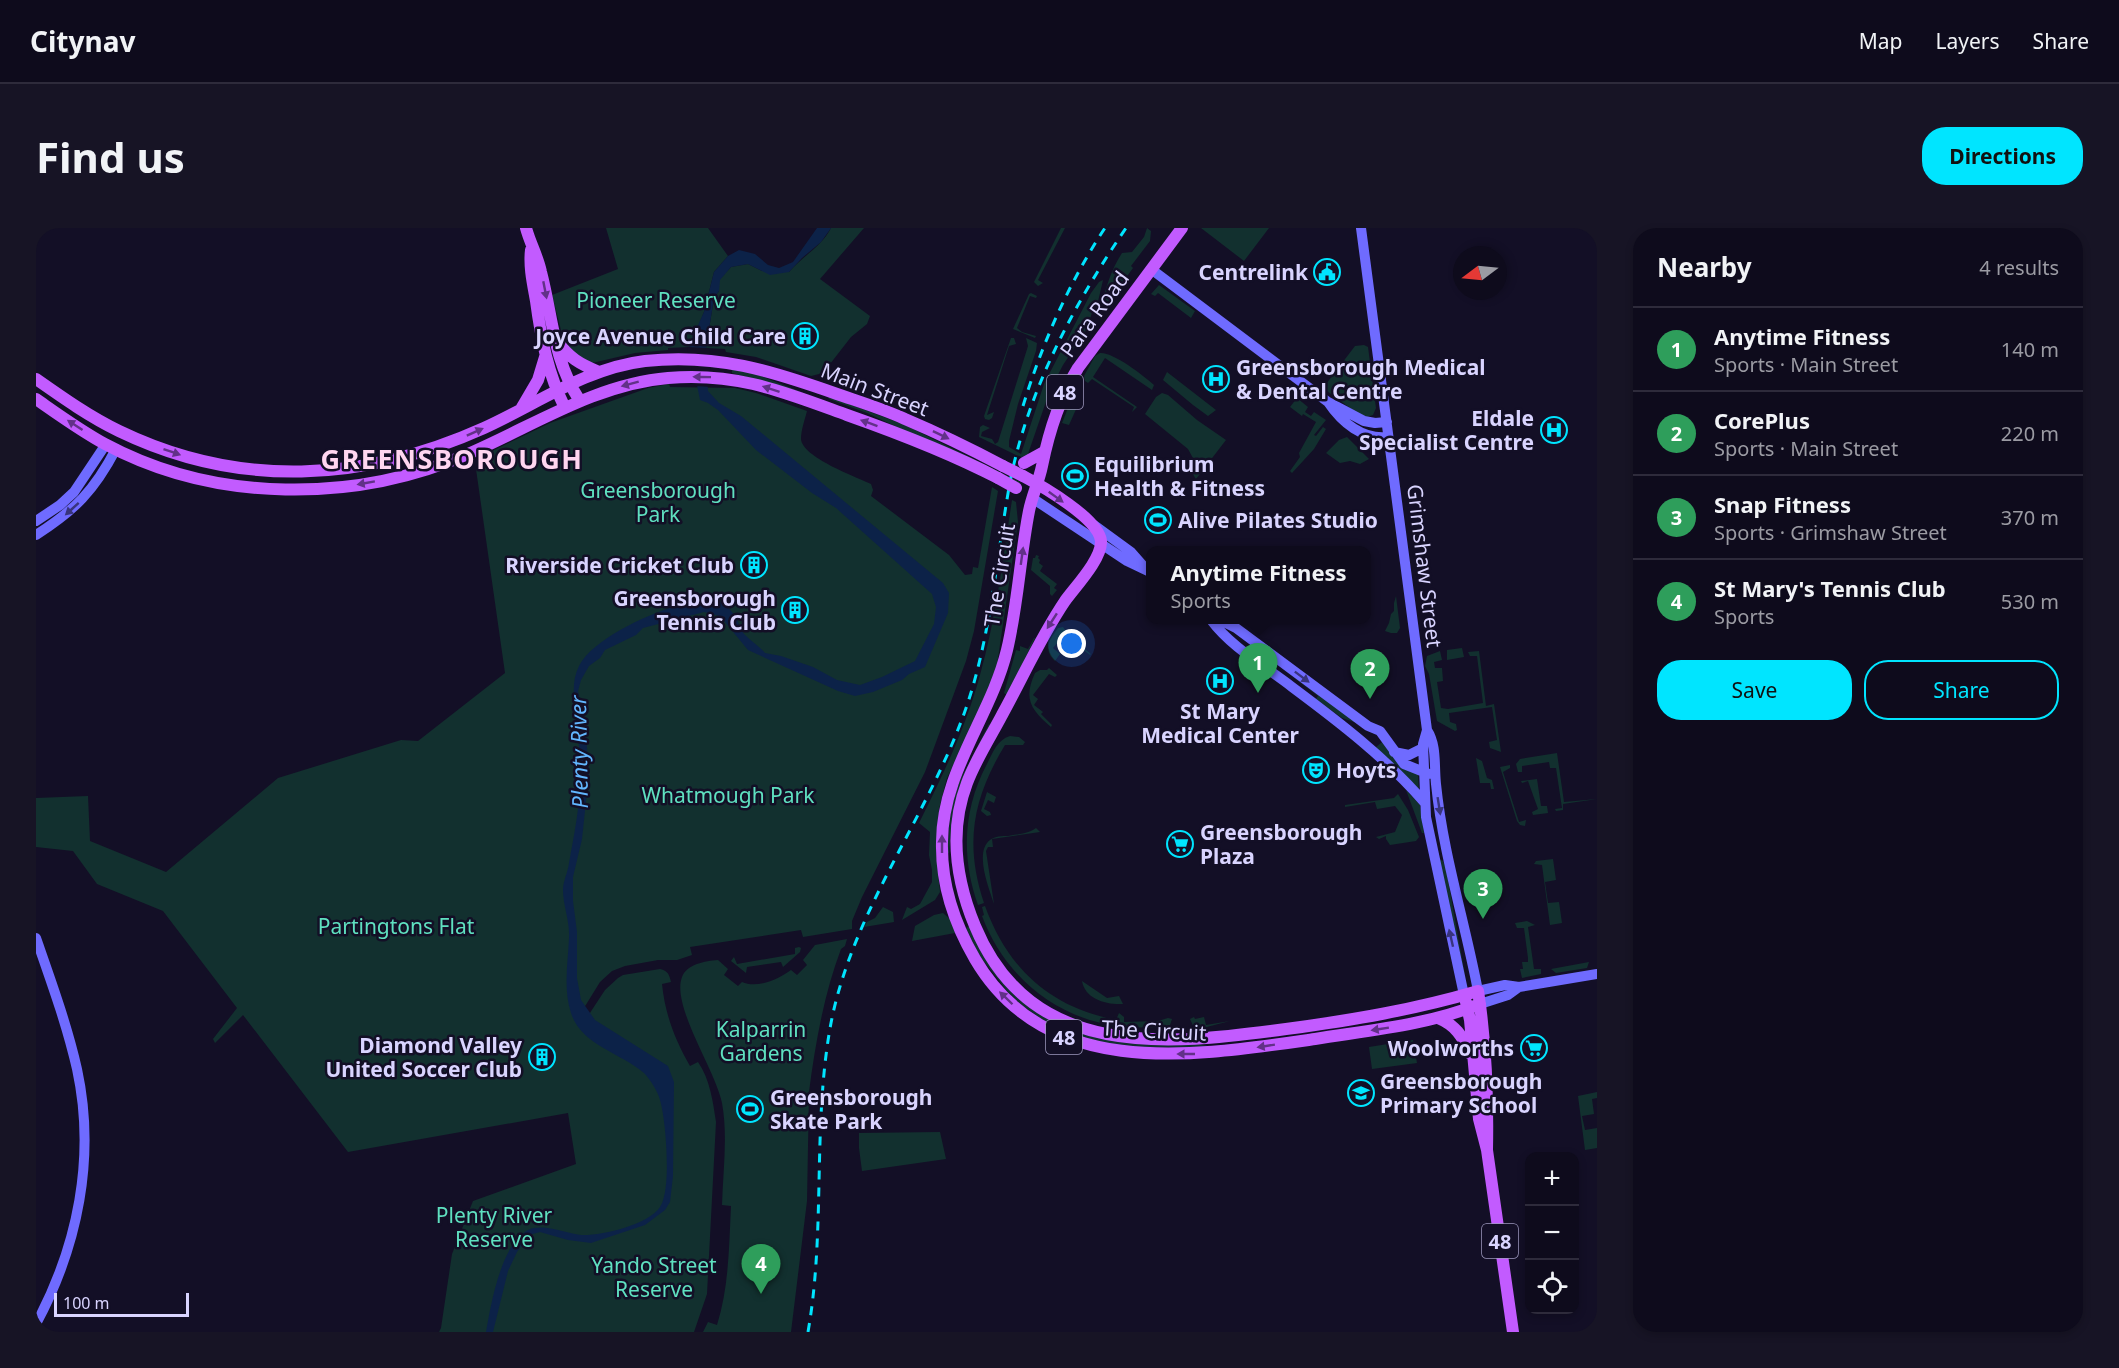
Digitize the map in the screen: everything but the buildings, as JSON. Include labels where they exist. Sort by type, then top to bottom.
[{"type":"main road","points":[[526,228],[531,247],[541,269],[558,357],[569,384],[580,401]]},
{"type":"main road","name":"Para Road","points":[[1032,498],[1060,403],[1071,380],[1101,335],[1182,228]]},
{"type":"main road","points":[[531,247],[531,271],[545,356],[556,391],[565,408]]},
{"type":"main road","points":[[553,335],[570,358],[599,372]]},
{"type":"main road","points":[[520,410],[538,380],[545,356]]},
{"type":"main road","name":"Main Street","points":[[36,379],[75,406],[118,430],[169,451],[218,465],[275,471],[324,471],[372,465],[418,454],[451,442],[569,384],[599,372],[634,363],[668,359],[725,362],[775,373],[886,411],[1003,466],[1024,470],[1036,483],[1086,519]]},
{"type":"main road","name":"Main Street","points":[[36,399],[111,446],[186,475],[285,489],[320,489],[395,478],[431,468],[466,455],[580,401],[628,384],[669,378],[725,378],[766,387],[881,427],[948,454],[998,478],[1032,498]]},
{"type":"main road","points":[[111,446],[118,430]]},
{"type":"main road","points":[[1024,470],[1044,452]]},
{"type":"main road","name":"The Circuit","points":[[1032,498],[1004,662],[990,701],[957,768],[944,812],[942,828],[942,861],[950,901],[965,940],[988,978],[1023,1014],[1049,1030],[1074,1041],[1117,1051],[1197,1054],[1244,1050],[1438,1018],[1480,1004]]},
{"type":"main road","points":[[1086,519],[1098,533],[1101,544]]},
{"type":"main road","name":"48","points":[[1005,709],[1038,645],[1094,561],[1101,544]]},
{"type":"main road","points":[[990,701],[1005,709]]},
{"type":"main road","name":"The Circuit","points":[[1005,709],[972,771],[960,808],[956,848],[959,876],[977,932],[999,969],[1026,997],[1059,1019],[1088,1031],[1119,1037],[1201,1039],[1401,1011],[1478,991]]},
{"type":"main road","points":[[950,901],[964,897]]},
{"type":"main road","name":"Grimshaw Street","points":[[1478,991],[1488,1113],[1487,1150]]},
{"type":"main road","name":"Grimshaw Street","points":[[1464,995],[1468,1009],[1479,1119],[1487,1150],[1513,1332]]},
{"type":"main road","points":[[1438,1018],[1450,1024],[1460,1034],[1473,1065]]},
{"type":"main road","points":[[1242,1035],[1244,1050]]},
{"type":"street","name":"Grimshaw Street","points":[[1361,228],[1427,730],[1433,743],[1445,846],[1478,991]]},
{"type":"street","points":[[1151,269],[1328,402],[1364,421],[1387,422]]},
{"type":"street","points":[[1328,402],[1338,416],[1354,428],[1372,437],[1388,437]]},
{"type":"street","points":[[36,521],[67,500],[95,472],[111,446]]},
{"type":"street","points":[[36,535],[75,507],[92,489],[95,472]]},
{"type":"street","name":"Main Street","points":[[1032,498],[1127,561],[1146,569]]},
{"type":"street","name":"Main Street","points":[[1086,519],[1131,552],[1146,568]]},
{"type":"street","points":[[1215,624],[1229,640],[1386,761],[1424,802]]},
{"type":"street","points":[[1222,624],[1249,655]]},
{"type":"street","points":[[1228,624],[1368,726],[1380,731],[1406,767],[1435,775]]},
{"type":"street","points":[[1337,721],[1352,726],[1368,726]]},
{"type":"street","name":"Grimshaw Street","points":[[1427,730],[1423,748],[1424,802],[1431,849],[1464,995]]},
{"type":"street","points":[[1365,744],[1373,746],[1378,744],[1380,731]]},
{"type":"street","points":[[1394,752],[1409,755],[1423,748]]},
{"type":"street","points":[[1431,849],[1445,846]]},
{"type":"street","points":[[36,938],[72,1048],[81,1092],[85,1133],[82,1185],[73,1235],[56,1284],[36,1324]]},
{"type":"street","points":[[1478,991],[1505,985],[1519,987],[1597,974]]},
{"type":"street","points":[[1480,1004],[1508,995],[1519,987]]},
{"type":"green space","name":"Pioneer Reserve","points":[[606,228],[708,228],[728,256],[714,272],[704,312],[690,347],[635,353],[592,363],[582,362],[564,342],[552,295],[618,269]]},
{"type":"green space","points":[[831,228],[864,228],[820,279],[870,316],[867,324],[851,337],[823,373],[811,376],[756,357],[726,352],[725,349],[706,348],[714,298],[719,291],[719,280],[731,267],[748,264],[762,271],[789,272]]},
{"type":"green space","points":[[1061,228],[1065,228],[1038,280],[1043,283],[1038,286],[1034,282]]},
{"type":"green space","points":[[1147,228],[1151,231],[1150,241],[1105,307],[1101,307],[1109,279],[1118,259],[1122,253],[1132,252],[1144,237]]},
{"type":"green space","points":[[1201,228],[1269,228],[1244,261]]},
{"type":"green space","points":[[1103,280],[1097,306],[1094,306],[1087,329],[1063,365],[1050,390],[1028,454],[1022,457],[1016,455],[979,437],[980,427],[983,425],[990,428],[982,432],[981,436],[992,439],[995,444],[998,442],[1028,346],[1026,338],[1037,343],[1036,351],[1018,404],[1009,441],[1009,447],[1021,454],[1044,384],[1091,293]]},
{"type":"green space","points":[[1159,285],[1195,311],[1191,318],[1158,293],[1155,296],[1151,294]]},
{"type":"green space","points":[[1031,293],[1037,296],[1036,298],[1030,296],[1017,328],[1036,336],[1035,338],[1013,329]]},
{"type":"green space","points":[[1011,338],[1014,338],[1016,344],[1009,346],[987,415],[994,412],[992,418],[985,419],[984,416]]},
{"type":"green space","points":[[1355,346],[1368,347],[1376,408],[1373,415],[1367,417],[1354,411],[1323,388]]},
{"type":"green space","points":[[1100,353],[1120,360],[1154,385],[1152,390],[1105,358],[1093,377],[1137,407],[1132,412],[1134,407],[1092,379],[1088,383],[1085,381],[1084,376],[1095,356]]},
{"type":"green space","points":[[732,368],[761,376],[804,393],[732,373]]},
{"type":"green space","points":[[1167,372],[1216,410],[1208,416],[1193,405],[1163,380]]},
{"type":"green space","points":[[669,384],[670,387],[735,388],[807,411],[801,439],[810,453],[831,466],[871,484],[873,490],[871,496],[949,555],[965,575],[972,574],[973,567],[978,568],[992,487],[998,491],[974,631],[966,661],[925,772],[862,897],[852,921],[852,929],[803,937],[801,930],[690,947],[692,955],[677,960],[658,960],[625,966],[612,971],[600,982],[579,1016],[584,1022],[605,990],[623,975],[660,969],[669,975],[671,982],[662,984],[672,1026],[690,1066],[698,1062],[705,1076],[716,1122],[707,1294],[694,1332],[439,1332],[452,1254],[473,1201],[576,1164],[568,1113],[348,1152],[243,1015],[215,1043],[213,1039],[237,1008],[163,911],[97,884],[73,851],[36,847],[36,798],[88,796],[90,841],[166,872],[278,778],[401,740],[418,741],[505,673],[476,469],[494,450],[550,423],[648,388]]},
{"type":"green space","points":[[1074,393],[1080,393],[1082,396],[1069,425],[1062,423]]},
{"type":"green space","points":[[1162,393],[1168,395],[1197,420],[1226,440],[1196,479],[1200,487],[1193,474],[1200,471],[1188,449],[1145,414],[1156,397]]},
{"type":"green space","points":[[828,396],[905,425],[1020,482],[1019,484],[867,413],[829,399]]},
{"type":"green space","points":[[1297,398],[1308,407],[1305,412],[1311,416],[1314,412],[1326,420],[1314,435],[1316,436],[1323,427],[1326,429],[1314,449],[1292,473],[1290,471],[1300,457],[1299,453],[1316,422],[1290,407]]},
{"type":"green space","points":[[1347,437],[1369,459],[1360,464],[1350,461],[1340,463],[1326,453],[1339,440]]},
{"type":"green space","points":[[1012,500],[1016,502],[1018,522],[997,665],[983,706],[947,778],[939,809],[936,852],[940,892],[935,900],[902,920],[907,907],[911,909],[920,904],[932,882],[929,855],[930,832],[919,823],[961,732],[980,675],[995,610]]},
{"type":"green space","points":[[1036,555],[1039,556],[1039,563],[1043,566],[1040,571],[1057,584],[1054,588],[1057,590],[1052,596],[1050,586],[1031,570],[1033,558]]},
{"type":"green space","points":[[1396,596],[1400,628],[1397,633],[1391,633],[1385,631],[1394,611]]},
{"type":"green space","points":[[1063,627],[1072,639],[1090,655],[1064,635],[1053,648],[1060,654],[1055,661],[1051,657],[1049,644],[1058,628]]},
{"type":"green space","points":[[1034,638],[1007,695],[1004,693],[1016,650],[1020,651],[1020,646],[1028,649]]},
{"type":"green space","points":[[1462,648],[1464,657],[1447,660],[1447,650]]},
{"type":"green space","points":[[1440,651],[1442,660],[1434,662],[1435,668],[1442,668],[1443,681],[1437,682],[1441,708],[1448,709],[1483,703],[1477,656],[1470,656],[1468,652],[1479,651],[1486,706],[1494,704],[1501,752],[1490,748],[1489,742],[1497,740],[1492,707],[1449,713],[1450,722],[1456,724],[1457,730],[1455,731],[1437,721],[1429,674],[1425,666],[1427,656]]},
{"type":"green space","points":[[1280,667],[1357,723],[1342,718],[1316,699],[1318,696]]},
{"type":"green space","points":[[1049,668],[1057,675],[1055,677],[1049,674],[1033,695],[1038,699],[1034,705],[1043,712],[1041,714],[1052,725],[1051,727],[1038,715],[1030,697],[1031,682],[1035,673]]},
{"type":"green space","points":[[989,724],[991,725],[953,817],[949,853],[947,853],[951,808],[959,782]]},
{"type":"green space","points":[[1010,736],[1019,737],[1025,742],[1023,745],[1005,745],[985,784],[975,821],[974,860],[984,903],[978,905],[967,851],[969,816],[979,781],[991,755],[999,743]]},
{"type":"green space","points":[[1382,742],[1418,774],[1419,792],[1375,748]]},
{"type":"green space","points":[[1557,753],[1564,802],[1597,799],[1563,804],[1563,810],[1556,811],[1555,809],[1562,808],[1556,768],[1550,768],[1549,762],[1522,766],[1522,772],[1518,772],[1516,764],[1520,759]]},
{"type":"green space","points":[[1476,758],[1482,761],[1487,778],[1492,780],[1494,789],[1491,789],[1490,783],[1480,783]]},
{"type":"green space","points":[[1510,765],[1510,768],[1503,772],[1519,822],[1526,820],[1525,826],[1520,825],[1517,821],[1500,767]]},
{"type":"green space","points":[[1537,779],[1541,806],[1547,806],[1548,813],[1533,815],[1532,812],[1538,809],[1528,781],[1522,783],[1521,781]]},
{"type":"green space","points":[[1406,790],[1420,805],[1424,833],[1422,833]]},
{"type":"green space","points":[[987,792],[996,797],[994,803],[988,800],[984,809],[991,815],[987,816],[981,811]]},
{"type":"green space","points":[[1398,794],[1408,810],[1419,837],[1416,841],[1390,845],[1386,836],[1379,839],[1376,837],[1395,832],[1402,815],[1395,806],[1377,809],[1375,802],[1345,807],[1345,805],[1394,798]]},
{"type":"green space","points":[[1036,828],[1040,832],[992,839],[999,836],[1023,834]]},
{"type":"green space","points":[[992,839],[993,847],[988,847],[986,851],[994,904],[984,870],[985,846]]},
{"type":"green space","points":[[1439,859],[1443,861],[1446,869],[1466,981]]},
{"type":"green space","points":[[1553,859],[1556,880],[1545,882],[1548,903],[1559,902],[1562,923],[1550,925],[1542,865],[1534,864],[1536,861]]},
{"type":"green space","points":[[985,906],[1006,949],[1034,982],[1052,995],[1092,1014],[1116,1020],[1119,1013],[1124,1017],[1124,1022],[1158,1021],[1168,1018],[1172,1019],[1170,1025],[1130,1027],[1101,1023],[1057,1006],[1020,977],[1005,959],[982,916],[984,915],[982,907]]},
{"type":"green space","points":[[883,907],[893,912],[894,922],[864,927],[867,922],[875,918]]},
{"type":"green space","points":[[943,913],[950,919],[955,933],[912,941],[915,926],[934,915]]},
{"type":"green space","points":[[1527,921],[1535,925],[1528,927],[1534,969],[1541,969],[1541,974],[1522,978],[1520,969],[1523,969],[1522,962],[1528,962],[1528,958],[1524,928],[1517,928],[1515,923]]},
{"type":"green space","points":[[970,926],[982,952],[1016,994],[1038,1011],[1061,1024],[1086,1034],[1113,1040],[1189,1044],[1214,1048],[1130,1047],[1101,1043],[1052,1026],[1023,1006],[1007,991],[979,955],[966,928]]},
{"type":"green space","name":"Kalparrin Gardens","points":[[847,939],[845,946],[841,949],[830,984],[811,1074],[807,1201],[791,1332],[703,1332],[708,1322],[717,1325],[721,1311],[728,1266],[731,1206],[722,1205],[725,1141],[722,1103],[688,1021],[680,989],[682,977],[692,966],[718,960],[728,969],[724,975],[738,986],[742,982],[761,984],[774,980],[791,970],[797,975],[807,965],[803,960],[815,945]]},
{"type":"green space","points":[[799,947],[800,952],[783,967],[781,962],[747,967],[746,973],[731,961],[734,957],[737,964],[795,954],[795,948]]},
{"type":"green space","points":[[1589,962],[1587,968],[1556,973],[1551,969]]},
{"type":"green space","points":[[1082,981],[1107,998],[1119,996],[1123,1004],[1097,1000],[1087,992]]},
{"type":"green space","points":[[1194,1017],[1195,1019],[1204,1017],[1206,1025],[1230,1021],[1195,1030],[1190,1019]]},
{"type":"green space","points":[[1413,1040],[1417,1063],[1372,1069],[1369,1047]]},
{"type":"green space","points":[[1597,1092],[1597,1098],[1592,1099],[1594,1114],[1582,1116],[1585,1130],[1597,1128],[1597,1148],[1585,1150],[1578,1096]]},
{"type":"green space","points":[[940,1132],[946,1159],[862,1171],[859,1133]]},
{"type":"water","points":[[817,228],[831,228],[821,242],[789,272],[770,275],[748,264],[731,267],[720,280],[719,291],[714,298],[706,348],[708,391],[719,403],[741,416],[943,583],[949,593],[948,613],[925,667],[902,680],[873,692],[855,696],[838,691],[748,650],[720,616],[704,612],[643,628],[636,635],[605,650],[600,658],[589,666],[578,691],[585,723],[589,773],[582,839],[573,877],[577,932],[577,978],[581,1000],[595,1020],[668,1066],[674,1082],[673,1176],[670,1202],[665,1210],[645,1225],[591,1243],[568,1240],[540,1232],[529,1235],[508,1271],[493,1332],[486,1332],[504,1261],[519,1237],[534,1228],[590,1235],[624,1228],[654,1213],[661,1205],[665,1192],[667,1159],[665,1133],[662,1109],[656,1090],[644,1073],[583,1033],[571,1013],[567,994],[569,932],[563,890],[579,800],[578,729],[574,681],[579,666],[595,647],[635,622],[691,602],[715,600],[729,608],[743,633],[765,653],[813,667],[837,680],[860,685],[915,661],[934,624],[936,607],[932,594],[836,508],[812,493],[756,450],[718,410],[700,400],[689,345],[704,312],[714,272],[728,256],[739,250],[755,254],[768,265],[779,268],[793,262]]},
{"type":"pier","points":[[687,347],[709,348],[711,387],[695,386]]},
{"type":"railway","points":[[1023,406],[1039,360],[1068,292],[1105,228]]},
{"type":"railway","points":[[808,1332],[817,1255],[820,1138],[825,1061],[831,1023],[842,982],[873,903],[931,789],[965,711],[981,655],[1010,482],[1028,414],[1055,349],[1071,318],[1126,228]]},
{"type":"place","name":"Centrelink","points":[[1327,272]]},
{"type":"place","name":"Joyce Avenue Child Care","points":[[805,336]]},
{"type":"place","name":"Greensborough Medical & Dental Centre","points":[[1216,379]]},
{"type":"place","name":"Eldale Specialist Centre","points":[[1554,430]]},
{"type":"place","name":"Equilibrium Health & Fitness","points":[[1075,476]]},
{"type":"place","name":"Alive Pilates Studio","points":[[1158,520]]},
{"type":"place","name":"Riverside Cricket Club","points":[[754,565]]},
{"type":"place","name":"Greensborough Tennis Club","points":[[795,610]]},
{"type":"place","name":"St Mary Medical Center","points":[[1220,681]]},
{"type":"place","name":"Anytime Fitness","points":[[1258,693]]},
{"type":"place","name":"CorePlus","points":[[1370,699]]},
{"type":"place","name":"Hoyts","points":[[1316,770]]},
{"type":"place","name":"Greensborough Plaza","points":[[1180,844]]},
{"type":"place","name":"Snap Fitness","points":[[1483,919]]},
{"type":"place","name":"Woolworths","points":[[1534,1048]]},
{"type":"place","name":"Diamond Valley United Soccer Club","points":[[542,1057]]},
{"type":"place","name":"Greensborough Primary School","points":[[1361,1093]]},
{"type":"place","name":"Greensborough Skate Park","points":[[750,1109]]},
{"type":"place","name":"St Mary's Tennis Club","points":[[761,1294]]},
{"type":"district","name":"GREENSBOROUGH","points":[[452,458]]},
{"type":"park label","name":"Greensborough Park","points":[[658,502]]},
{"type":"park label","name":"Whatmough Park","points":[[728,795]]},
{"type":"park label","name":"Partingtons Flat","points":[[396,926]]},
{"type":"park label","name":"Plenty River Reserve","points":[[494,1227]]},
{"type":"park label","name":"Yando Street Reserve","points":[[654,1277]]},
{"type":"water label","name":"Plenty River","points":[[578,752]]}]
